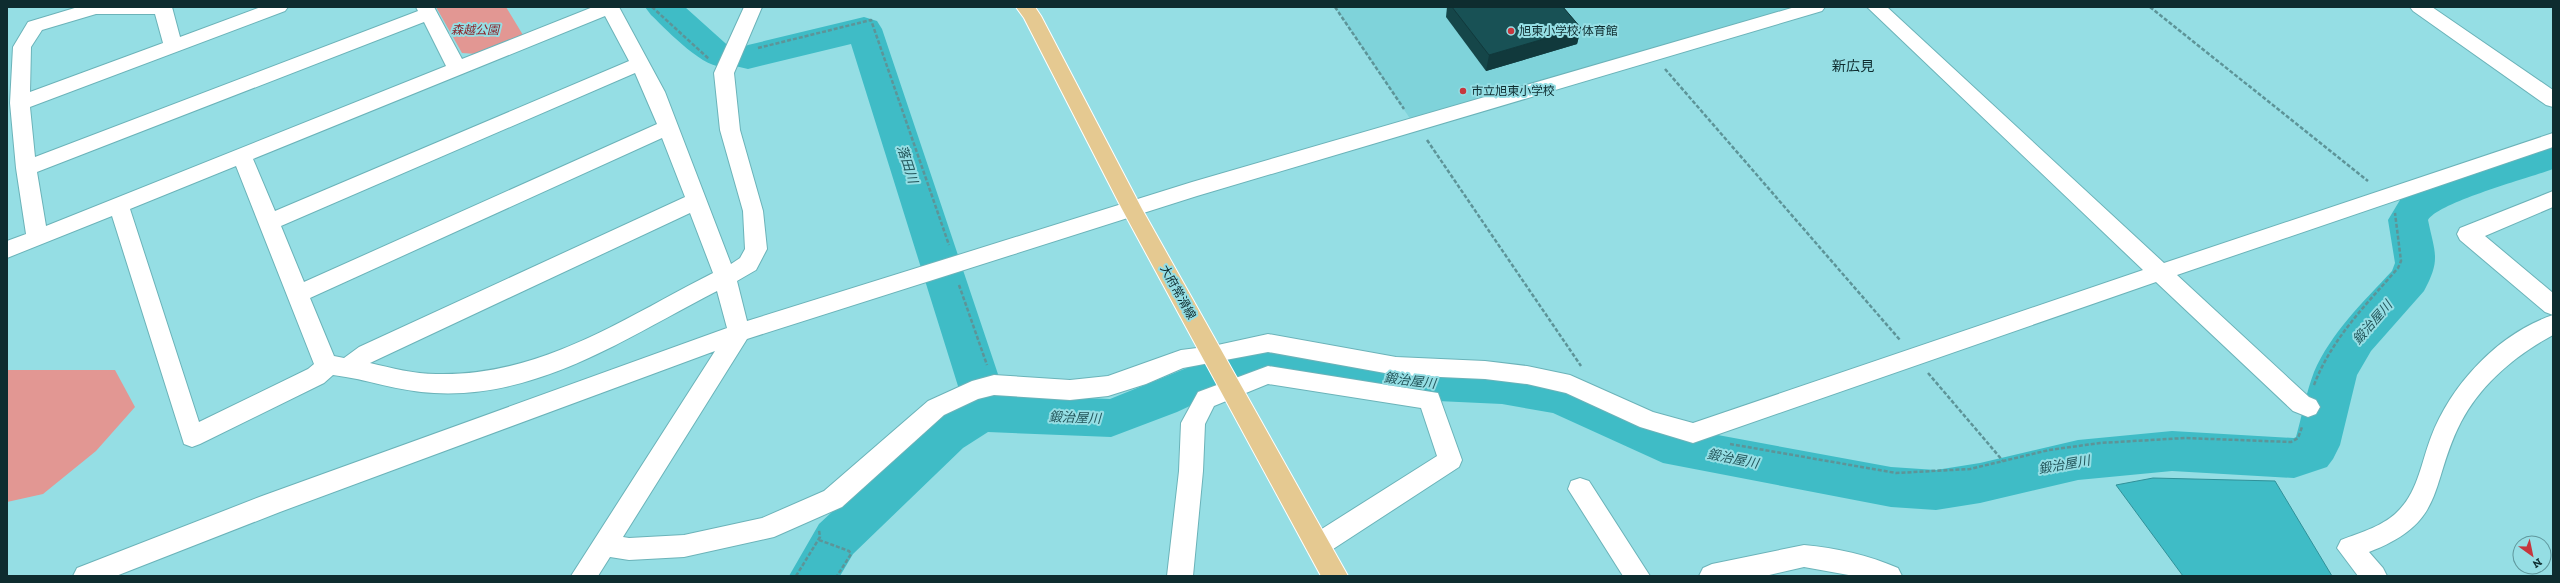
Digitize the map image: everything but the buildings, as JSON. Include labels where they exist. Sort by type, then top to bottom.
[{"type":"main road","name":"大府常滑線","points":[[1025,7],[1032,16],[1132,209],[1334,576]]},
{"type":"street","points":[[20,104],[279,7]]},
{"type":"street","points":[[7,250],[610,7],[654,92],[725,277],[739,333],[584,576]]},
{"type":"street","points":[[242,156],[299,294],[325,362],[377,375],[435,384],[472,382],[517,374],[554,364],[748,264],[756,248],[753,211],[730,130],[724,73],[753,7]]},
{"type":"street","points":[[86,576],[271,504],[739,333],[1132,209],[1816,7]]},
{"type":"street","points":[[1876,7],[2301,404],[2308,407]]},
{"type":"street","points":[[2419,7],[2553,100]]},
{"type":"street","points":[[37,239],[26,168],[20,104],[22,47],[35,26],[95,8],[163,8],[174,47]]},
{"type":"street","points":[[26,168],[427,10],[456,68]]},
{"type":"street","points":[[269,222],[639,64]]},
{"type":"street","points":[[299,294],[667,128]]},
{"type":"street","points":[[1180,576],[1191,471],[1193,422],[1222,372],[1268,343],[1396,366],[1485,370],[1527,375],[1570,384],[1648,420],[1693,433],[2161,274],[2385,195],[2553,140]]},
{"type":"street","points":[[2553,199],[2468,234],[2553,306]]},
{"type":"street","points":[[119,206],[192,436],[316,376],[696,201]]},
{"type":"street","points":[[2374,576],[2350,548],[2385,534],[2409,517],[2427,482],[2444,434],[2461,403],[2488,368],[2528,337],[2553,324]]},
{"type":"street","points":[[605,545],[630,549],[684,546],[765,530],[815,508],[833,498],[936,408],[972,391],[994,385],[1070,390],[1108,386],[1138,378],[1180,360],[1222,372],[1268,375],[1430,400],[1450,460],[1318,545]]},
{"type":"street","points":[[1580,488],[1637,576]]},
{"type":"street","points":[[1712,576],[1804,556],[1826,558],[1873,569],[1889,576]]},
{"type":"path","points":[[652,7],[711,61],[730,58],[751,50],[871,20],[956,264],[958,282],[994,385]]},
{"type":"path","points":[[1335,7],[1591,381],[1586,392]]},
{"type":"path","points":[[1728,443],[1896,473],[1970,469],[2056,449],[2157,439],[2291,442],[2298,438],[2319,371],[2337,339],[2398,268],[2401,261],[2395,221],[2396,204],[2150,7]]},
{"type":"path","points":[[1653,55],[2003,461]]},
{"type":"path","points":[[796,576],[820,537],[815,508]]},
{"type":"path","points":[[819,540],[849,550],[851,554],[837,576]]},
{"type":"shaded area","name":"市立旭東小学校","points":[[1335,7],[1816,7],[1415,126]]},
{"type":"shaded area","points":[[2153,478],[2275,481],[2332,576],[2183,576],[2116,485]]},
{"type":"green space","name":"森越公園","points":[[436,7],[506,7],[523,35],[477,54],[462,53]]},
{"type":"green space","points":[[7,370],[115,370],[135,407],[96,451],[43,494],[7,502]]},
{"type":"waterway","name":"落田川","points":[[663,7],[718,55]]},
{"type":"waterway","name":"落田川","points":[[748,57],[864,29],[977,372],[988,413]]},
{"type":"waterway","name":"鍛治屋川","points":[[988,413],[1111,418],[1161,399],[1209,377],[1245,366],[1281,359],[1416,382],[1502,386],[1560,396],[1663,444],[1891,487],[1936,490],[1980,483],[2078,460],[2172,451],[2294,458],[2311,453],[2317,445],[2336,373],[2356,339],[2409,280],[2416,263],[2408,220],[2417,205],[2439,193],[2553,155]]},
{"type":"waterway","name":"鍛治屋川","points":[[813,576],[836,539],[947,434],[969,419],[988,413]]},
{"type":"place","name":"旭東小学校 体育館","points":[[1511,31]]},
{"type":"place","name":"市立旭東小学校","points":[[1463,91]]},
{"type":"district","name":"新広見","points":[[1853,66]]}]
